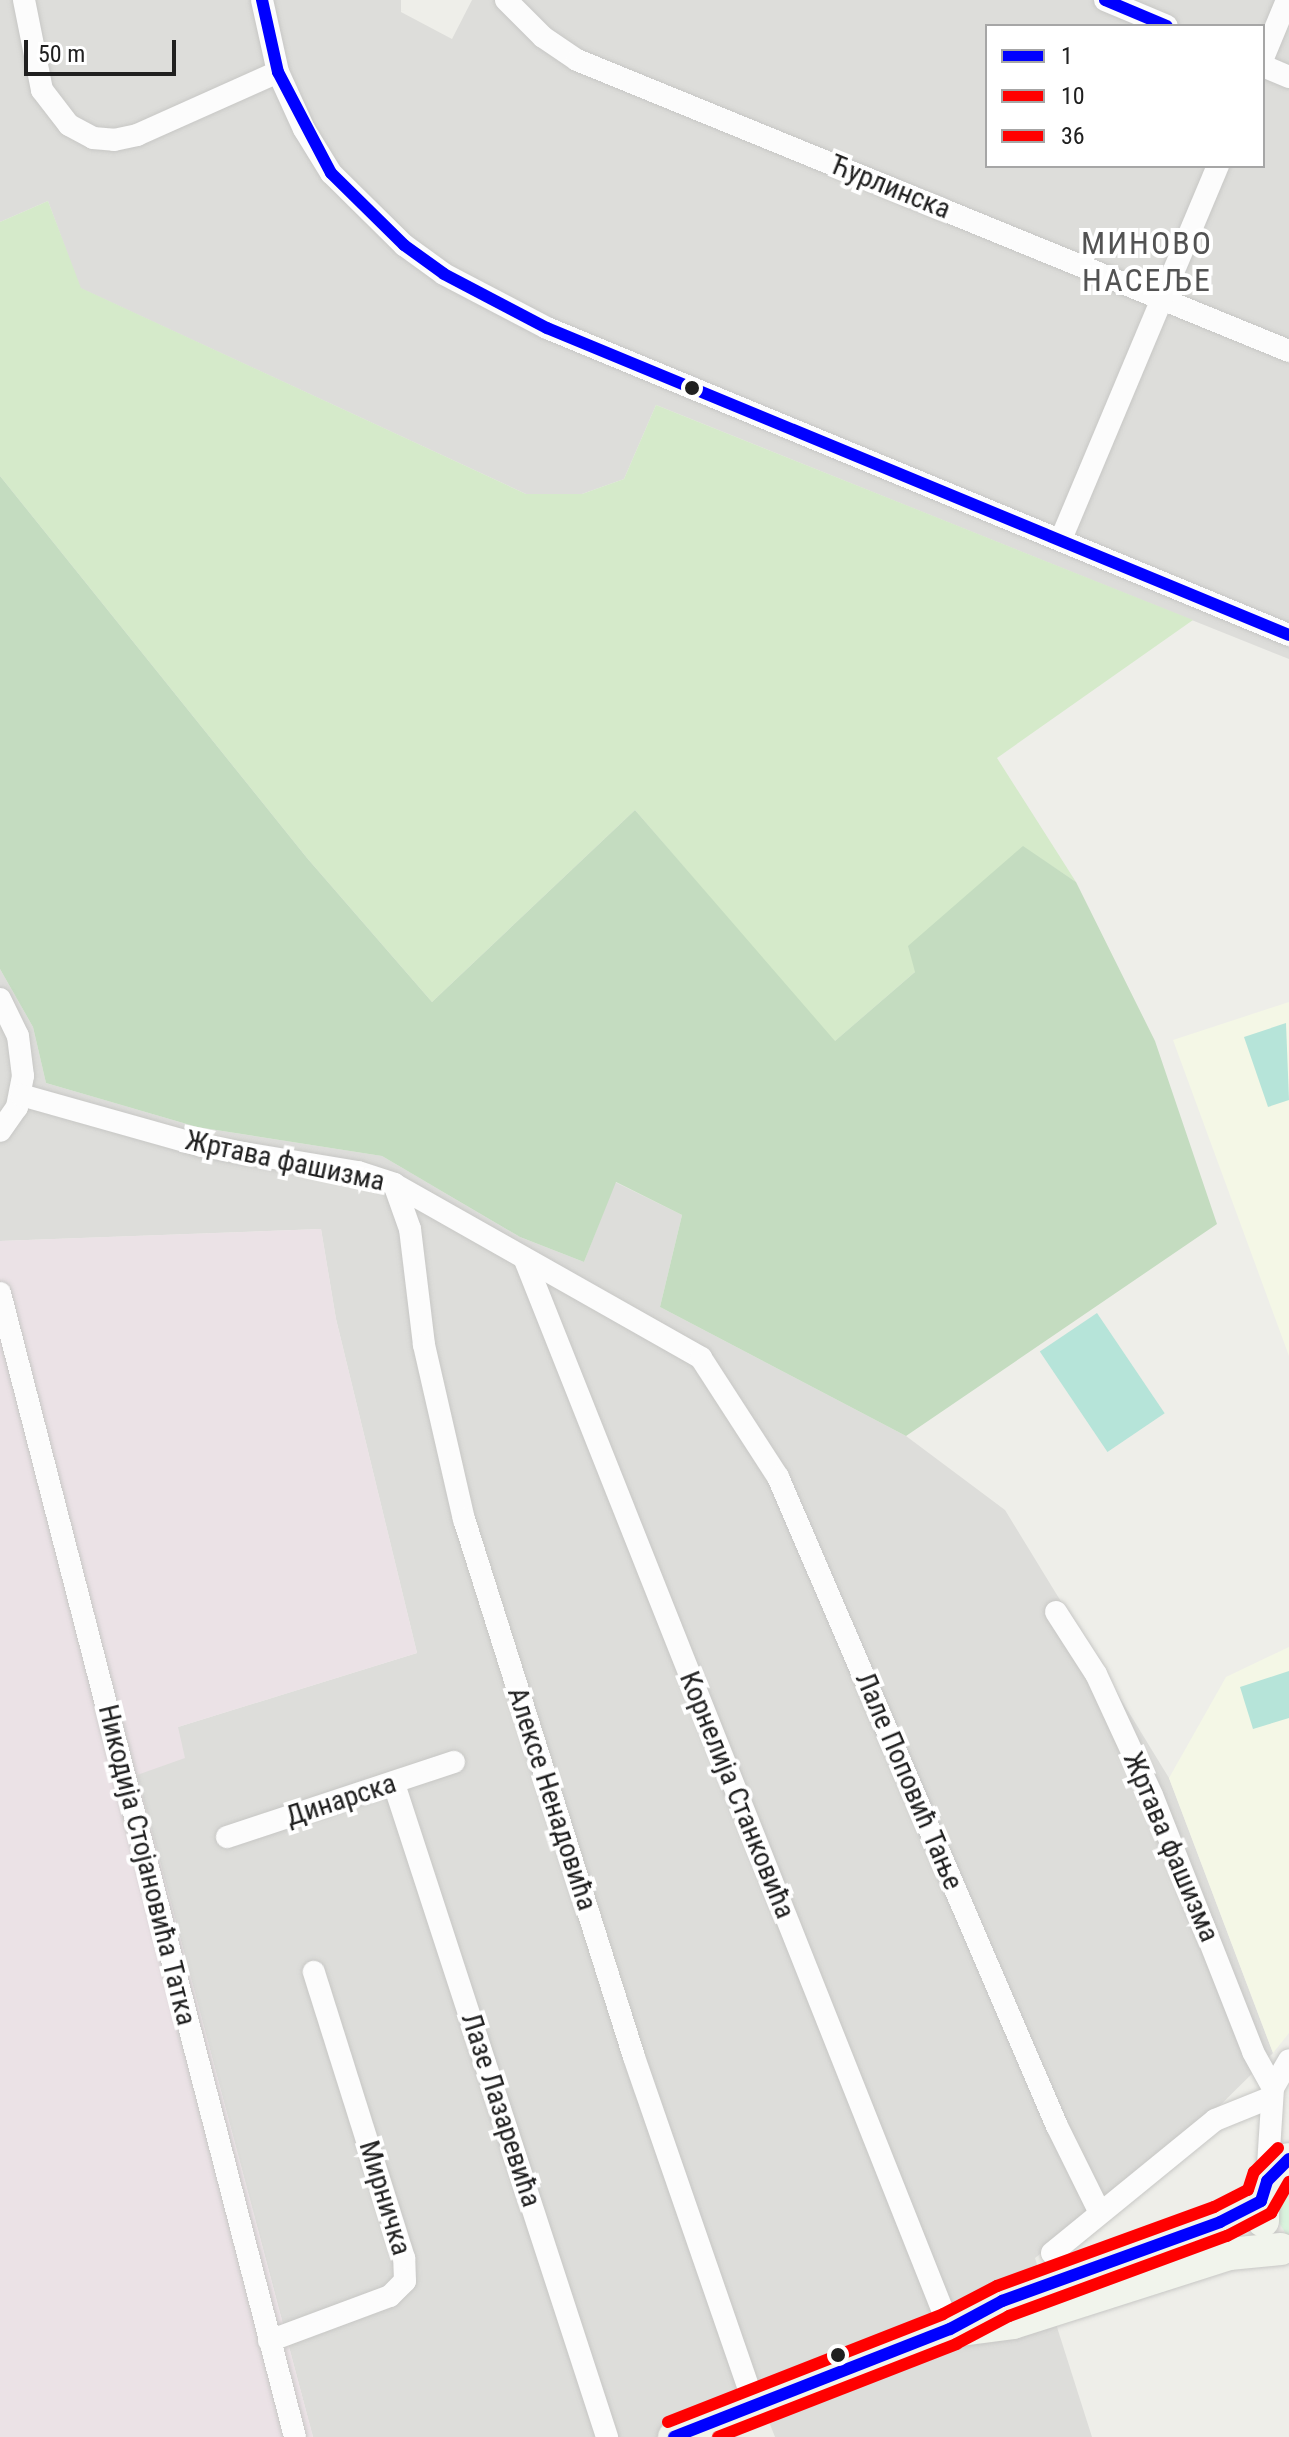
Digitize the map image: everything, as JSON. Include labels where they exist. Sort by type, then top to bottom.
[{"type":"main road","points":[[674,2437],[950,2329],[1002,2301],[1220,2222],[1272,2180]]},
{"type":"main road","points":[[1272,2180],[1264,2226],[1285,2252]]},
{"type":"main road","points":[[950,2329],[1013,2323],[1229,2254],[1285,2252]]},
{"type":"street","points":[[24,0],[42,90],[69,125],[93,138],[137,135],[278,72]]},
{"type":"street","points":[[262,0],[278,72],[304,129],[331,173],[404,245],[444,274],[547,328],[1289,635]]},
{"type":"street","name":"Ћурлинска","points":[[506,0],[543,37],[577,60],[1289,351]]},
{"type":"street","points":[[1105,0],[1162,24]]},
{"type":"street","points":[[1265,53],[1287,0]]},
{"type":"street","points":[[1265,67],[1289,77]]},
{"type":"street","points":[[1061,539],[1217,168]]},
{"type":"street","points":[[0,999],[22,1055],[21,1095],[0,1131]]},
{"type":"street","name":"Жртава фашизма","points":[[21,1095],[202,1146],[358,1172],[394,1184],[701,1358]]},
{"type":"street","name":"Алексе Ненадовића","points":[[394,1184],[410,1229],[424,1345],[464,1519],[634,2057],[754,2404]]},
{"type":"street","name":"Корнелија Станковића","points":[[525,1260],[950,2329]]},
{"type":"street","name":"Никодија Стојановића Татка","points":[[0,1293],[295,2437]]},
{"type":"street","name":"Лале Поповић Тање","points":[[701,1358],[778,1477],[1057,2126],[1100,2213]]},
{"type":"street","name":"Жртава фашизма","points":[[1056,1612],[1096,1674],[1152,1795],[1253,2052],[1277,2103]]},
{"type":"street","name":"Динарска","points":[[227,1837],[454,1762]]},
{"type":"street","name":"Лазе Лазаревића","points":[[394,1784],[607,2437]]},
{"type":"street","name":"Мирничка","points":[[269,2341],[390,2296],[405,2281],[404,2258],[314,1972]]},
{"type":"street","points":[[1272,2180],[1277,2103],[1289,2060]]},
{"type":"street","points":[[1052,2253],[1215,2120],[1277,2103]]},
{"type":"shaded area","points":[[0,0],[401,0],[401,12],[452,39],[472,0],[1289,0],[1289,659],[656,405],[624,479],[582,494],[526,494],[80,288],[48,201],[0,222]]},
{"type":"shaded area","points":[[0,969],[33,1027],[46,1083],[197,1127],[382,1156],[520,1237],[584,1262],[615,1182],[682,1215],[660,1307],[906,1436],[1005,1510],[1169,1778],[1273,2053],[1195,2130],[1035,2258],[1092,2437],[775,2437],[769,2422],[736,2437],[313,2437],[137,1775],[178,1727],[417,1653],[336,1319],[321,1229],[0,1241]]},
{"type":"shaded area","points":[[1289,1002],[1289,1356],[1173,1040]]},
{"type":"shaded area","points":[[1286,1023],[1289,1100],[1268,1107],[1244,1037]]},
{"type":"shaded area","points":[[321,1229],[336,1319],[417,1653],[178,1727],[185,1758],[137,1775],[313,2437],[0,2437],[0,1241]]},
{"type":"shaded area","points":[[1097,1313],[1165,1413],[1107,1452],[1040,1352]]},
{"type":"shaded area","points":[[1289,1647],[1289,2033],[1273,2053],[1169,1778],[1226,1677]]},
{"type":"shaded area","points":[[1289,1671],[1289,1718],[1253,1729],[1240,1687]]},
{"type":"green space","points":[[48,201],[81,288],[526,494],[582,494],[624,479],[656,405],[1193,620],[997,758],[1076,882],[1023,847],[915,972],[834,1042],[635,810],[432,1002],[307,858],[0,476],[0,222]]},
{"type":"green space","points":[[0,476],[307,858],[432,1002],[635,810],[835,1041],[915,972],[908,946],[1023,846],[1076,882],[1155,1041],[1217,1224],[906,1436],[660,1307],[682,1215],[616,1182],[584,1262],[520,1237],[382,1156],[197,1127],[46,1083],[33,1027],[0,969]]},
{"type":"green space","points":[[1289,2178],[1289,2239],[1275,2216],[1278,2192]]},
{"type":"transit line","name":"1","points":[[262,0],[278,72],[331,173],[404,245],[444,274],[547,328],[1289,635]]},
{"type":"transit line","name":"1","points":[[1105,0],[1162,24]]},
{"type":"transit line","name":"36","points":[[668,2422],[943,2314],[997,2286],[1214,2207],[1248,2190],[1254,2172],[1278,2148]]},
{"type":"transit line","name":"1","points":[[674,2437],[950,2329],[1002,2301],[1220,2222],[1261,2201],[1267,2181],[1289,2159]]},
{"type":"transit line","name":"10","points":[[718,2437],[956,2344],[1009,2316],[1227,2236],[1271,2213],[1289,2182]]},
{"type":"district","name":"МИНОВО НАСЕЉЕ","points":[[1147,262]]}]
